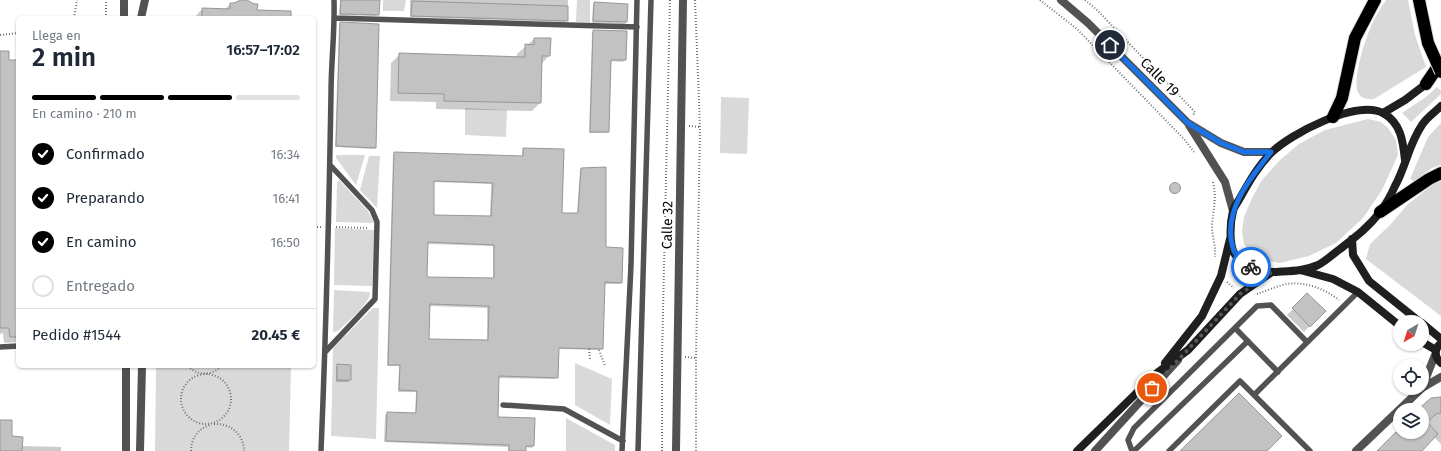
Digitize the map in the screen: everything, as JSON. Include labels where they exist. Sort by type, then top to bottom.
[{"type":"highway","points":[[1333,117],[1342,98],[1355,38],[1375,0]]},
{"type":"highway","points":[[1419,0],[1428,43],[1441,71]]},
{"type":"highway","points":[[1426,84],[1441,62]]},
{"type":"highway","points":[[1380,212],[1429,178],[1441,173]]},
{"type":"street","points":[[124,0],[124,16]]},
{"type":"street","points":[[141,16],[145,0]]},
{"type":"street","name":"Calle 32","points":[[676,451],[683,0]]},
{"type":"street","name":"Calle 19","points":[[1061,0],[1088,23],[1188,123],[1225,182],[1233,211]]},
{"type":"street","points":[[1383,113],[1405,100],[1441,71]]},
{"type":"street","points":[[1230,239],[1235,253],[1245,265],[1258,269],[1272,272],[1299,270],[1318,265],[1365,228],[1380,212],[1396,185],[1411,145],[1422,124],[1441,106]]},
{"type":"street","points":[[1077,451],[1157,373],[1202,316],[1221,276],[1230,239],[1233,211],[1253,174],[1271,152],[1298,133],[1333,117],[1364,109],[1383,113],[1396,124],[1403,138],[1405,160]]},
{"type":"street","name":"Calle 19","points":[[1188,123],[1221,143],[1244,152],[1271,152]]},
{"type":"street","points":[[1352,239],[1353,255],[1369,281],[1411,315]]},
{"type":"street","points":[[1299,270],[1333,279],[1358,292],[1393,320]]},
{"type":"street","points":[[1096,451],[1240,294],[1272,272]]},
{"type":"street","points":[[1429,329],[1441,339]]},
{"type":"street","points":[[1429,369],[1435,352],[1441,343]]},
{"type":"street","points":[[1429,347],[1435,352],[1436,358],[1441,362]]},
{"type":"street","points":[[1157,373],[1188,350]]},
{"type":"street","points":[[126,368],[126,451]]},
{"type":"street","points":[[140,451],[142,368]]},
{"type":"street","points":[[1429,384],[1441,377]]},
{"type":"street","points":[[1356,451],[1415,395]]},
{"type":"lane","points":[[321,451],[326,351],[334,0]]},
{"type":"lane","points":[[622,451],[630,280],[637,0]]},
{"type":"lane","points":[[638,451],[651,0]]},
{"type":"lane","points":[[334,18],[637,27]]},
{"type":"lane","points":[[326,351],[375,299],[377,228],[377,222],[372,210],[330,166]]},
{"type":"lane","points":[[1254,395],[1358,292]]},
{"type":"lane","points":[[1248,341],[1133,451],[1128,440],[1134,428],[1236,329],[1257,306],[1272,305],[1308,342]]},
{"type":"lane","points":[[1236,329],[1278,372]]},
{"type":"lane","points":[[0,347],[16,346]]},
{"type":"lane","points":[[1169,451],[1240,381],[1310,451]]},
{"type":"lane","points":[[503,405],[564,409],[623,441]]},
{"type":"path","points":[[74,16],[77,0]]},
{"type":"path","points":[[106,0],[106,16]]},
{"type":"path","points":[[662,451],[662,356],[670,0]]},
{"type":"path","points":[[695,0],[700,122],[696,451]]},
{"type":"path","points":[[1040,0],[1078,29],[1179,134],[1194,152]]},
{"type":"path","points":[[1085,0],[1097,10],[1195,112],[1179,134]]},
{"type":"path","points":[[0,35],[16,33]]},
{"type":"path","points":[[1211,177],[1214,183],[1216,199],[1212,226],[1216,248],[1215,271],[1246,300],[1257,294],[1287,284],[1307,285],[1330,293],[1346,304]]},
{"type":"path","points":[[316,227],[377,228]]},
{"type":"path","points":[[589,349],[590,359]]},
{"type":"path","points":[[599,350],[605,366]]},
{"type":"path","points":[[191,368],[197,372],[213,375],[221,379],[226,384],[230,392],[231,400],[230,408],[225,415],[212,424],[203,427],[197,433],[192,441],[191,451]]},
{"type":"path","points":[[219,368],[212,372],[197,376],[190,380],[185,386],[182,394],[184,410],[189,416],[203,424],[220,423],[236,430],[241,437],[244,451]]},
{"type":"shaded area","points":[[383,0],[406,0],[404,11],[383,11]]},
{"type":"shaded area","points":[[577,0],[590,0],[590,23],[576,22]]},
{"type":"shaded area","points":[[1386,0],[1408,0],[1415,35],[1426,67],[1374,99],[1366,99],[1361,97],[1358,93],[1356,83],[1357,75],[1366,39],[1376,15]]},
{"type":"shaded area","points":[[1437,87],[1441,91],[1441,94],[1411,122],[1402,113],[1426,97]]},
{"type":"shaded area","points":[[721,97],[749,98],[747,154],[720,153]]},
{"type":"shaded area","points":[[465,108],[507,110],[506,137],[465,135]]},
{"type":"shaded area","points":[[1368,119],[1381,122],[1388,128],[1396,140],[1398,155],[1382,190],[1363,218],[1336,243],[1309,256],[1280,263],[1262,260],[1251,253],[1244,244],[1242,231],[1244,217],[1262,180],[1280,160],[1299,144],[1325,130]]},
{"type":"shaded area","points":[[1441,123],[1441,165],[1432,168],[1414,181],[1410,179],[1428,137]]},
{"type":"shaded area","points":[[336,155],[365,155],[356,185],[336,158]]},
{"type":"shaded area","points":[[369,156],[380,156],[377,208],[360,190]]},
{"type":"shaded area","points":[[339,180],[368,211],[374,223],[336,222],[337,183]]},
{"type":"shaded area","points":[[1441,181],[1441,316],[1366,259],[1370,244],[1390,225],[1408,204],[1432,185]]},
{"type":"shaded area","points":[[335,228],[374,230],[372,286],[334,285]]},
{"type":"shaded area","points":[[334,290],[370,292],[367,302],[357,313],[338,331],[333,332]]},
{"type":"shaded area","points":[[373,308],[379,308],[376,439],[331,436],[333,348]]},
{"type":"shaded area","points":[[575,363],[612,379],[610,425],[575,405]]},
{"type":"shaded area","points":[[156,368],[291,368],[289,451],[155,451]]},
{"type":"shaded area","points":[[566,418],[615,445],[615,451],[566,451]]},
{"type":"building","points":[[241,0],[247,0],[254,4],[258,4],[257,10],[291,11],[291,16],[202,16],[202,8],[230,9],[230,3]]},
{"type":"building","points":[[341,0],[380,0],[379,15],[340,14]]},
{"type":"building","points":[[412,1],[568,6],[568,21],[411,16]]},
{"type":"building","points":[[594,2],[628,4],[627,22],[593,21]]},
{"type":"building","points":[[340,22],[379,24],[376,148],[336,146]]},
{"type":"building","points":[[593,30],[627,31],[626,60],[611,60],[609,132],[590,132]]},
{"type":"building","points":[[534,38],[551,38],[550,56],[542,56],[541,103],[444,101],[444,94],[398,93],[399,53],[525,57],[525,44],[534,45]]},
{"type":"building","points":[[0,51],[9,51],[9,60],[16,60],[16,337],[10,337],[9,328],[0,328]]},
{"type":"building","points":[[523,148],[564,149],[562,213],[578,213],[581,168],[606,167],[606,247],[623,248],[622,283],[605,282],[603,349],[559,348],[558,378],[499,376],[498,417],[535,418],[534,446],[526,446],[526,451],[509,451],[509,445],[386,441],[387,412],[416,413],[417,391],[399,390],[400,365],[388,365],[394,152],[523,156]],"holes":[[[434,181],[493,183],[491,216],[434,215]],[[428,242],[494,245],[494,278],[427,277]],[[430,304],[489,306],[488,340],[429,339]]]},
{"type":"building","points":[[1173,183],[1177,183],[1179,184],[1179,192],[1173,193],[1170,190],[1170,186]]},
{"type":"building","points":[[1307,293],[1326,311],[1310,327],[1292,308]]},
{"type":"building","points":[[337,364],[351,365],[351,380],[337,380]]},
{"type":"building","points":[[1239,393],[1282,436],[1267,451],[1180,451]]},
{"type":"building","points":[[1441,397],[1441,413],[1436,414],[1429,420],[1429,403],[1425,403],[1431,398]]},
{"type":"building","points":[[0,420],[12,420],[12,436],[23,437],[22,451],[0,451]]},
{"type":"building","points":[[1429,424],[1438,434],[1422,451],[1377,451],[1393,435],[1393,439],[1429,439]]},
{"type":"way so far","points":[[1152,388],[1240,294],[1272,272],[1251,267]]},
{"type":"route","points":[[1110,45],[1152,89],[1188,123],[1221,143],[1244,152],[1271,152],[1253,174],[1233,211],[1230,239],[1235,253],[1245,265],[1251,267]]}]
